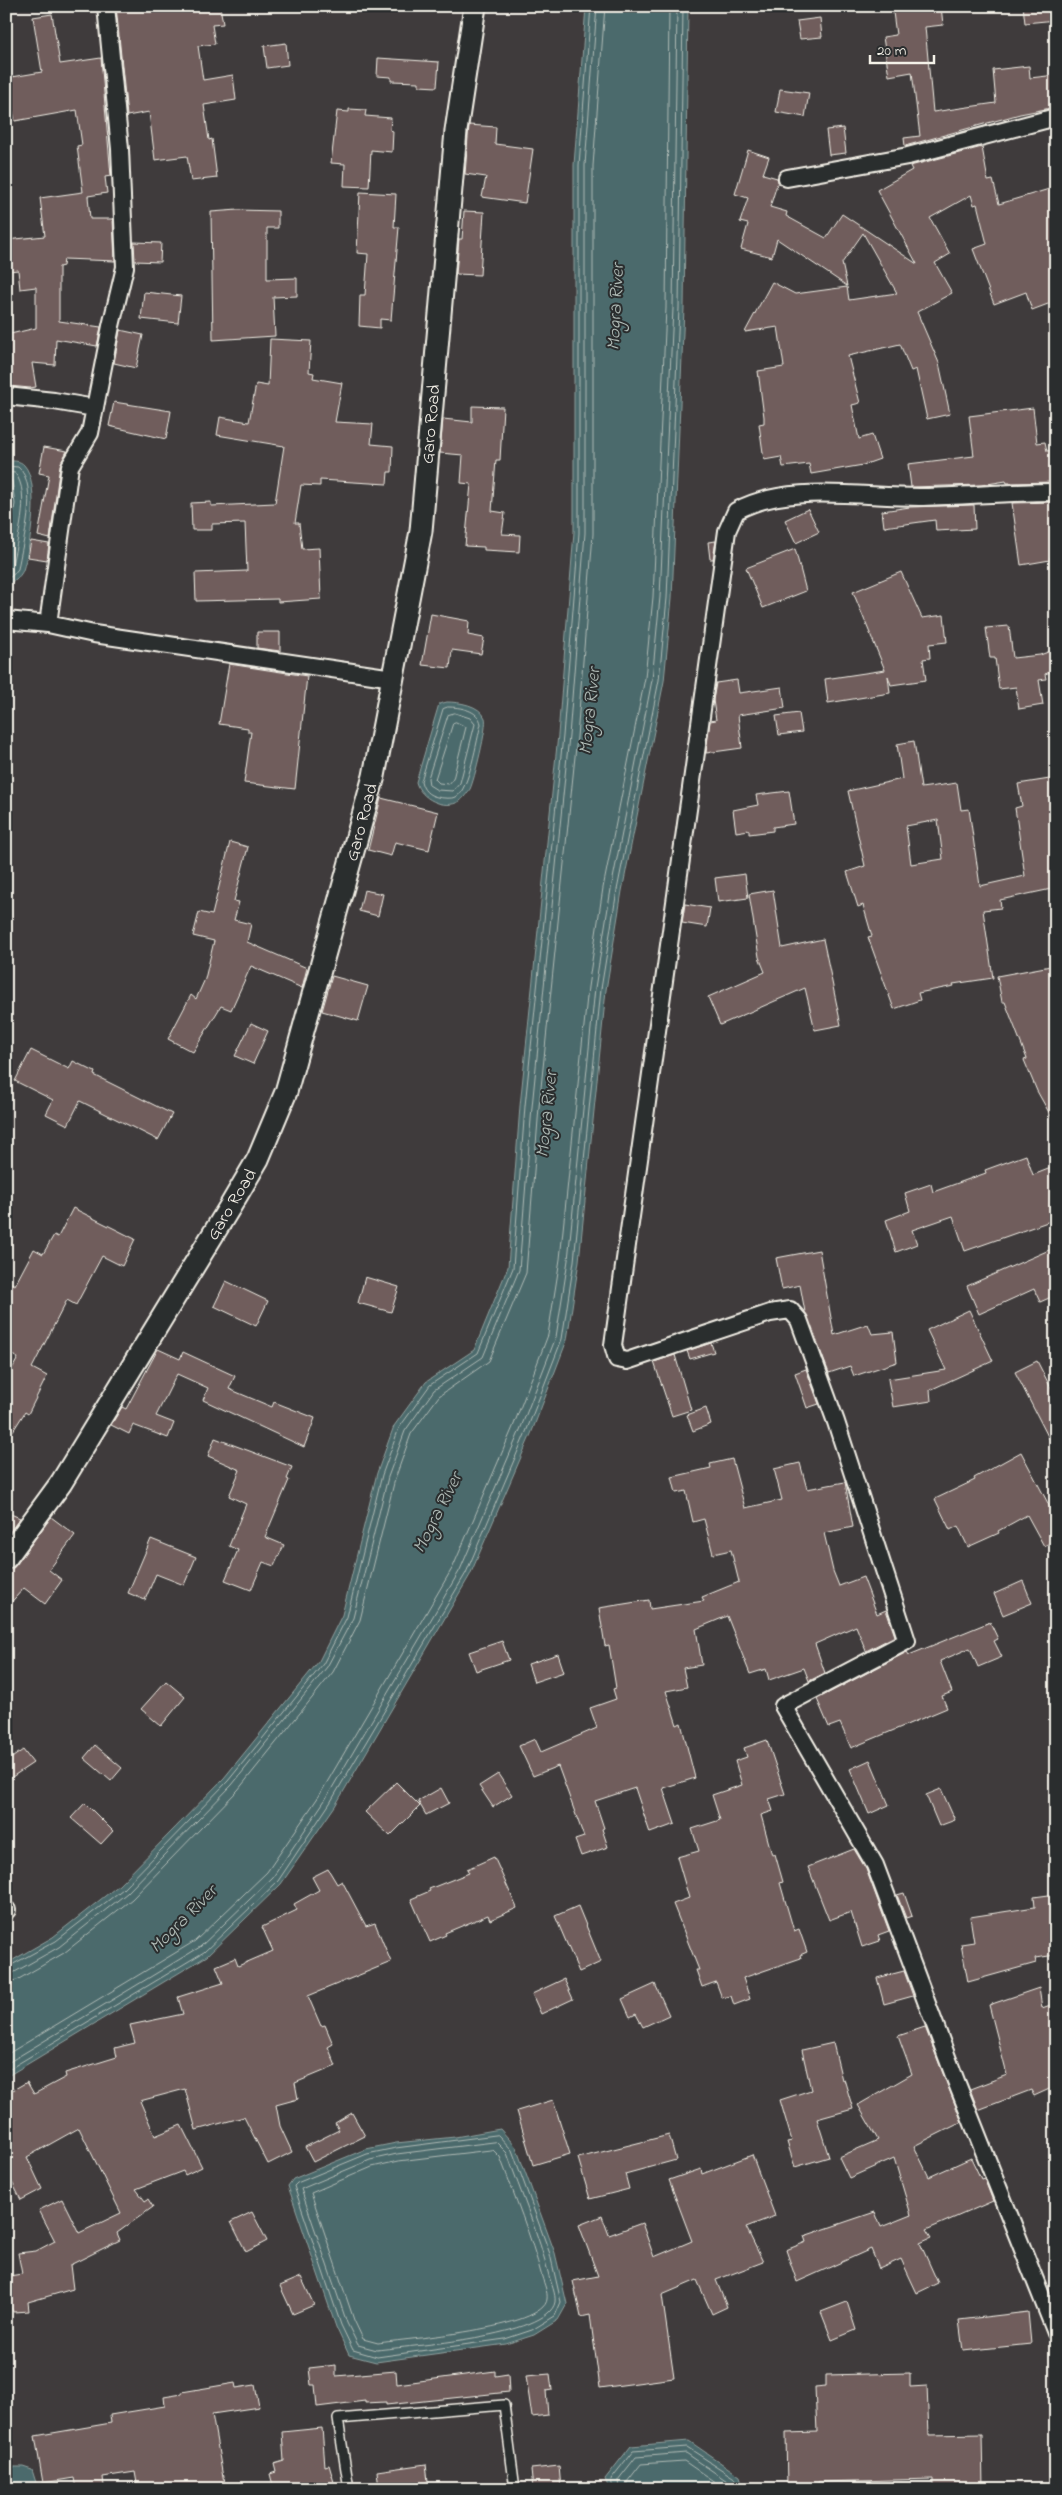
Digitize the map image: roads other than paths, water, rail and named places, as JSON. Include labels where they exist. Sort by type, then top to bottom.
[{"type":"street","points":[[48,624],[70,466],[90,433],[125,267],[120,148],[106,6]]},
{"type":"street","name":"Garo Road","points":[[6,1558],[61,1483],[258,1159],[286,1092],[374,776],[422,531],[456,131],[475,6]]},
{"type":"street","points":[[786,178],[908,156],[1056,117]]},
{"type":"street","points":[[6,396],[95,408]]},
{"type":"street","points":[[1056,492],[920,497],[807,494],[763,501],[736,511],[727,531],[706,667],[613,1345],[617,1359],[627,1361],[770,1313],[790,1310],[799,1320],[833,1413],[907,1641],[783,1706],[875,1865],[973,2126],[1056,2333]]},
{"type":"street","points":[[6,620],[48,624],[94,634],[393,678]]},
{"type":"lane","points":[[348,2489],[338,2419],[504,2405],[515,2489]]},
{"type":"water","name":"Mogra River","points":[[586,6],[688,6],[684,308],[672,598],[664,681],[622,891],[606,990],[579,1261],[567,1340],[531,1434],[470,1575],[335,1806],[281,1884],[207,1956],[6,2077],[6,1964],[53,1937],[119,1885],[224,1778],[319,1661],[342,1615],[377,1473],[394,1426],[426,1382],[474,1350],[508,1267],[520,1106],[558,735],[574,532],[574,165]]},
{"type":"water","points":[[6,461],[18,462],[24,465],[32,486],[33,501],[31,532],[23,570],[14,581],[6,585]]},
{"type":"water","points":[[447,702],[474,707],[485,718],[485,723],[480,753],[470,789],[460,801],[454,804],[440,804],[427,798],[418,788],[416,782],[439,704]]},
{"type":"water","points":[[500,2129],[516,2147],[555,2253],[567,2304],[558,2320],[534,2335],[506,2344],[376,2362],[349,2355],[336,2327],[288,2186],[293,2179],[366,2149],[396,2143],[455,2137]]},
{"type":"water","points":[[689,2441],[740,2476],[744,2489],[609,2489],[605,2479],[631,2446]]},
{"type":"water","points":[[6,2467],[23,2467],[32,2470],[38,2489],[6,2489]]}]
